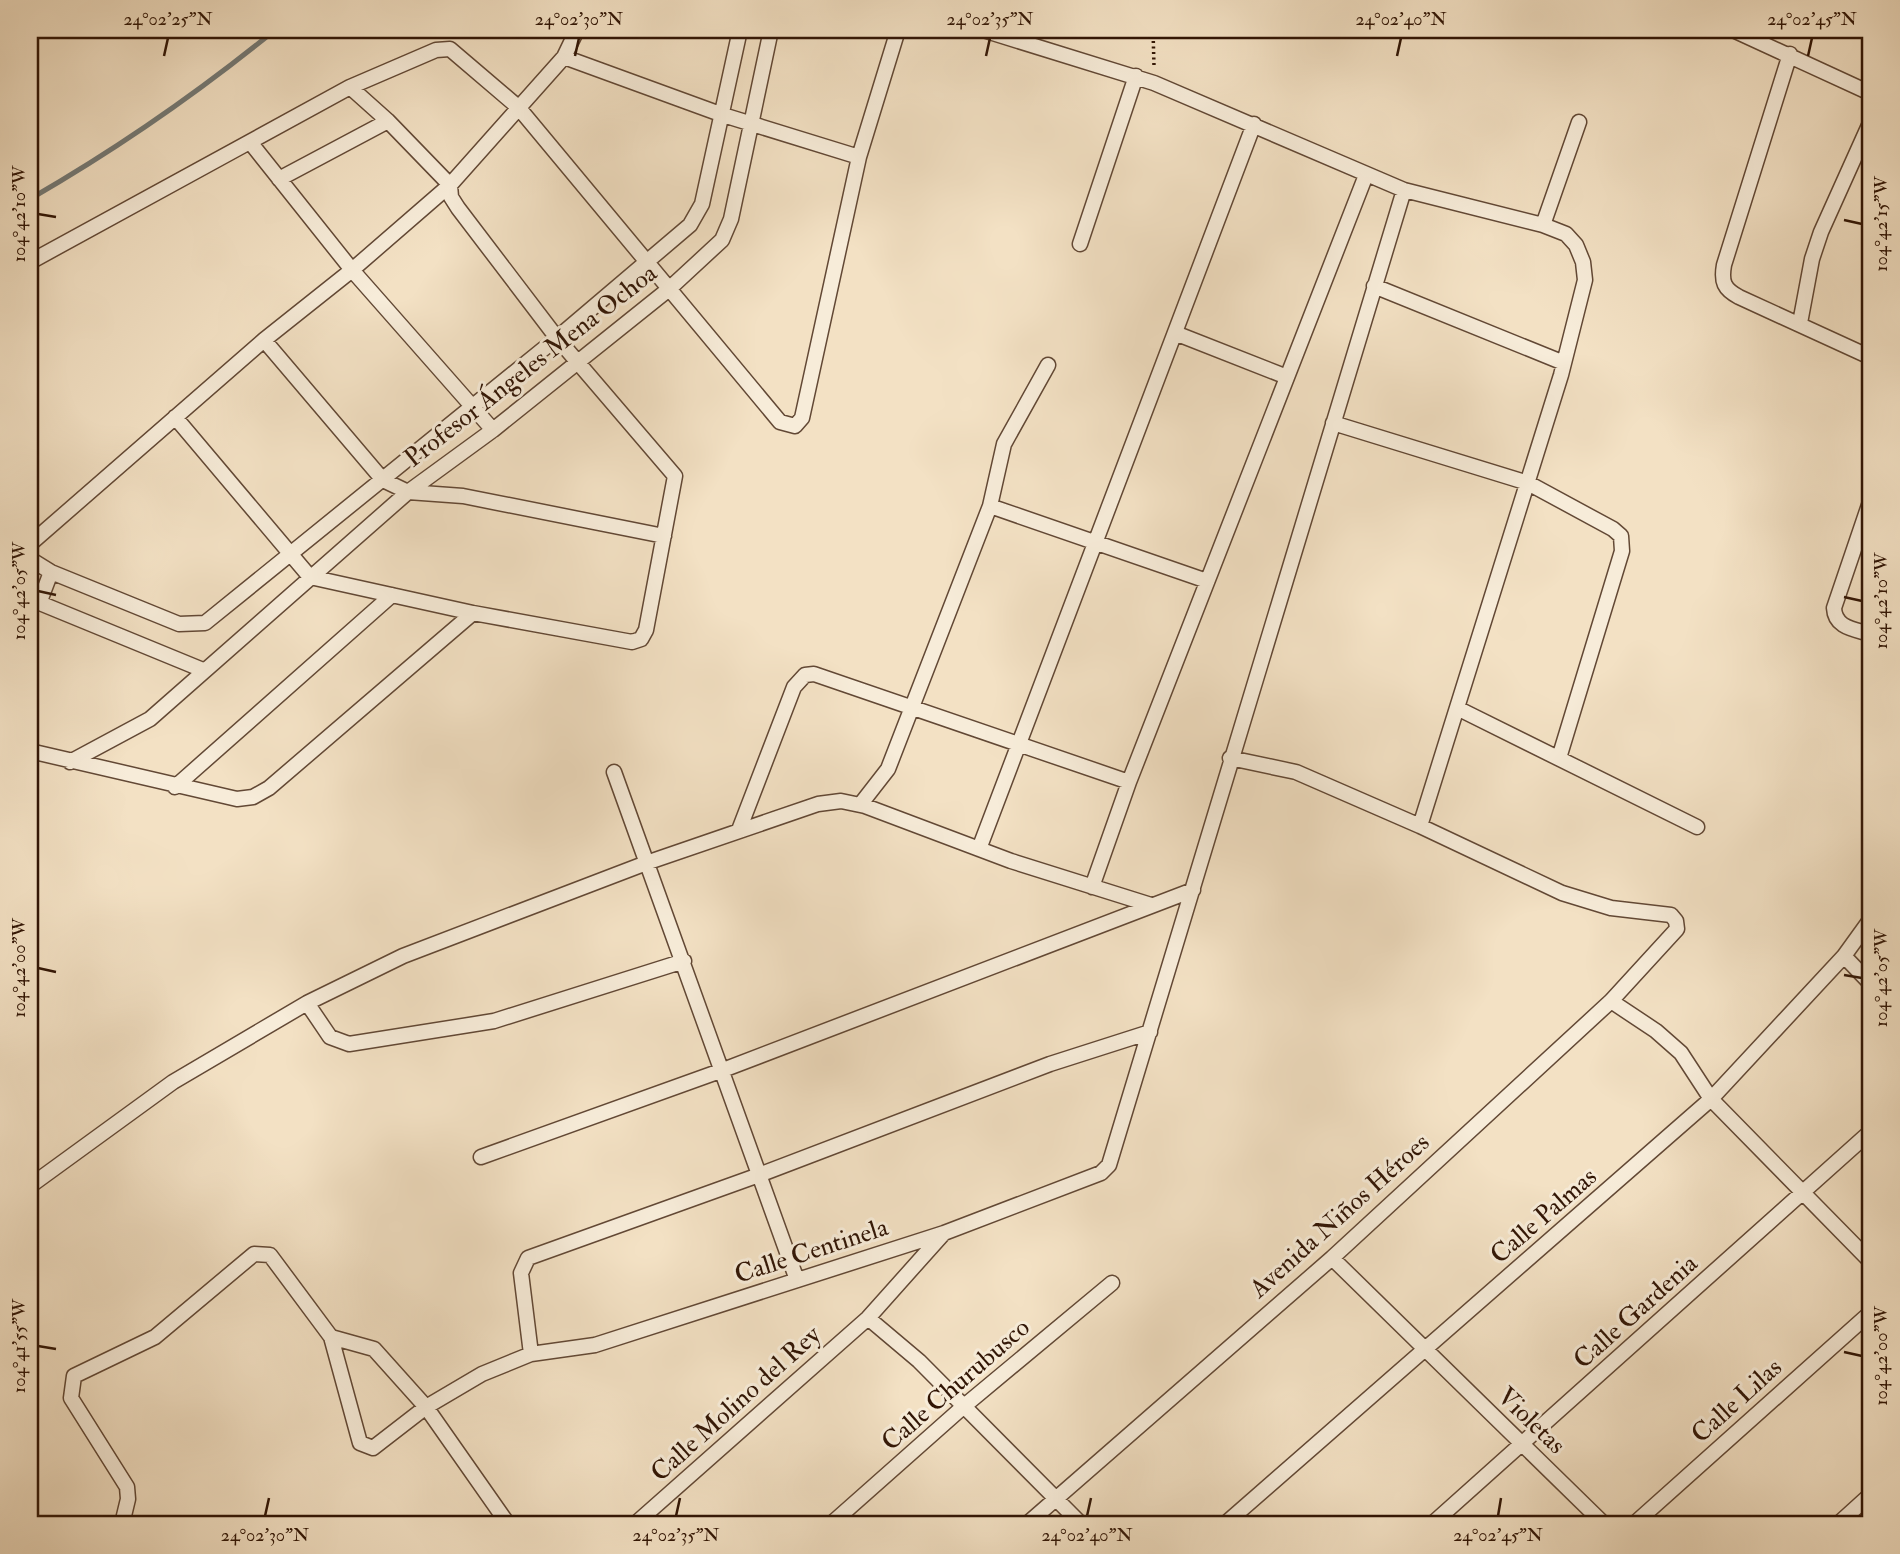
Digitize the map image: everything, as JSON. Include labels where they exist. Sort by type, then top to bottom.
[{"type":"street","points":[[30,544],[264,340],[352,270],[450,185],[564,57],[577,30]]},
{"type":"street","name":"Profesor Ángeles Mena Ochoa","points":[[51,572],[179,624],[193,626],[205,623],[648,263],[695,219],[723,115],[740,30]]},
{"type":"street","name":"Profesor Ángeles Mena Ochoa","points":[[70,762],[150,719],[408,492],[494,430],[669,289],[716,246],[727,231],[771,30]]},
{"type":"street","points":[[30,262],[350,87],[436,50],[450,49],[518,107],[780,422],[795,426],[802,418],[859,157],[898,30]]},
{"type":"street","points":[[983,30],[1136,76],[1404,190],[1543,225],[1566,234],[1576,246],[1583,262],[1585,281],[1564,363],[1420,826],[1296,772],[1230,758]]},
{"type":"street","points":[[1733,30],[1870,93]]},
{"type":"street","points":[[1790,54],[1724,265],[1722,282],[1731,293],[1870,357]]},
{"type":"street","points":[[564,57],[723,115],[859,157]]},
{"type":"street","points":[[1080,244],[1136,76]]},
{"type":"street","points":[[175,417],[289,556],[310,577],[473,613],[632,642],[641,639],[646,630],[675,483],[670,469],[557,338],[458,208],[451,197],[450,185],[388,121],[350,87]]},
{"type":"street","points":[[279,180],[388,121]]},
{"type":"street","points":[[1543,225],[1579,122]]},
{"type":"street","points":[[1800,323],[1812,259],[1821,232],[1870,122]]},
{"type":"street","points":[[979,849],[1254,124]]},
{"type":"street","points":[[250,142],[352,270],[494,430]]},
{"type":"street","points":[[1093,887],[1129,782],[1366,175]]},
{"type":"street","points":[[531,1354],[521,1273],[528,1258],[759,1175],[1050,1064],[1150,1032],[1230,758],[1404,190]]},
{"type":"street","points":[[1374,286],[1564,363]]},
{"type":"street","points":[[1175,333],[1287,377]]},
{"type":"street","points":[[264,340],[383,480],[408,492],[463,496],[664,536]]},
{"type":"street","points":[[860,805],[888,769],[990,506],[1004,444],[1048,365]]},
{"type":"street","points":[[1333,423],[1528,483],[1613,529],[1621,536],[1622,551],[1559,758]]},
{"type":"street","points":[[1870,502],[1867,522],[1834,615],[1844,626],[1870,634]]},
{"type":"street","points":[[990,506],[1096,540],[1207,581]]},
{"type":"street","points":[[30,559],[51,572],[35,600],[203,670]]},
{"type":"street","points":[[175,787],[392,595]]},
{"type":"street","points":[[30,751],[175,787],[237,799],[253,797],[269,788],[473,613]]},
{"type":"street","points":[[738,830],[794,687],[805,675],[824,674],[1129,782]]},
{"type":"street","points":[[1457,708],[1697,827]]},
{"type":"street","points":[[614,772],[649,862],[797,1280]]},
{"type":"street","points":[[30,1186],[173,1082],[307,1003],[403,956],[649,862],[828,802],[860,805],[979,849],[1151,905]]},
{"type":"street","name":"Avenida Niños Héroes","points":[[1027,1524],[1332,1258],[1611,1001],[1676,933],[1676,921],[1671,915],[1623,911],[1562,893],[1420,826]]},
{"type":"street","points":[[481,1157],[723,1070],[1193,890]]},
{"type":"street","name":"Calle Palmas","points":[[1225,1524],[1711,1099],[1844,956],[1870,920]]},
{"type":"street","points":[[1844,956],[1870,983]]},
{"type":"street","points":[[307,1003],[330,1037],[349,1044],[494,1021],[684,961]]},
{"type":"street","points":[[1611,1001],[1670,1042],[1691,1064],[1711,1099],[1870,1262]]},
{"type":"street","name":"Calle Centinela","points":[[331,1337],[360,1443],[373,1448],[426,1407],[482,1374],[531,1354],[585,1348],[944,1233],[1101,1173],[1114,1154],[1150,1032]]},
{"type":"street","name":"Calle Gardenia","points":[[1432,1524],[1870,1132]]},
{"type":"street","name":"Calle Molino del Rey","points":[[635,1524],[868,1318],[944,1233]]},
{"type":"street","points":[[122,1524],[128,1499],[127,1487],[71,1398],[74,1376],[155,1337],[254,1254],[262,1253],[270,1255],[331,1337],[374,1349],[426,1407],[508,1524]]},
{"type":"street","name":"Violetas","points":[[1332,1258],[1604,1524]]},
{"type":"street","name":"Calle Churubusco","points":[[831,1524],[963,1407],[1112,1283]]},
{"type":"street","name":"Calle Lilas","points":[[1634,1524],[1870,1313]]},
{"type":"street","points":[[868,1318],[919,1361],[1080,1524]]},
{"type":"street","points":[[1838,1524],[1870,1495]]},
{"type":"path","points":[[1153,30],[1154,83]]},
{"type":"waterway","points":[[30,199],[156,119],[275,30]]}]
